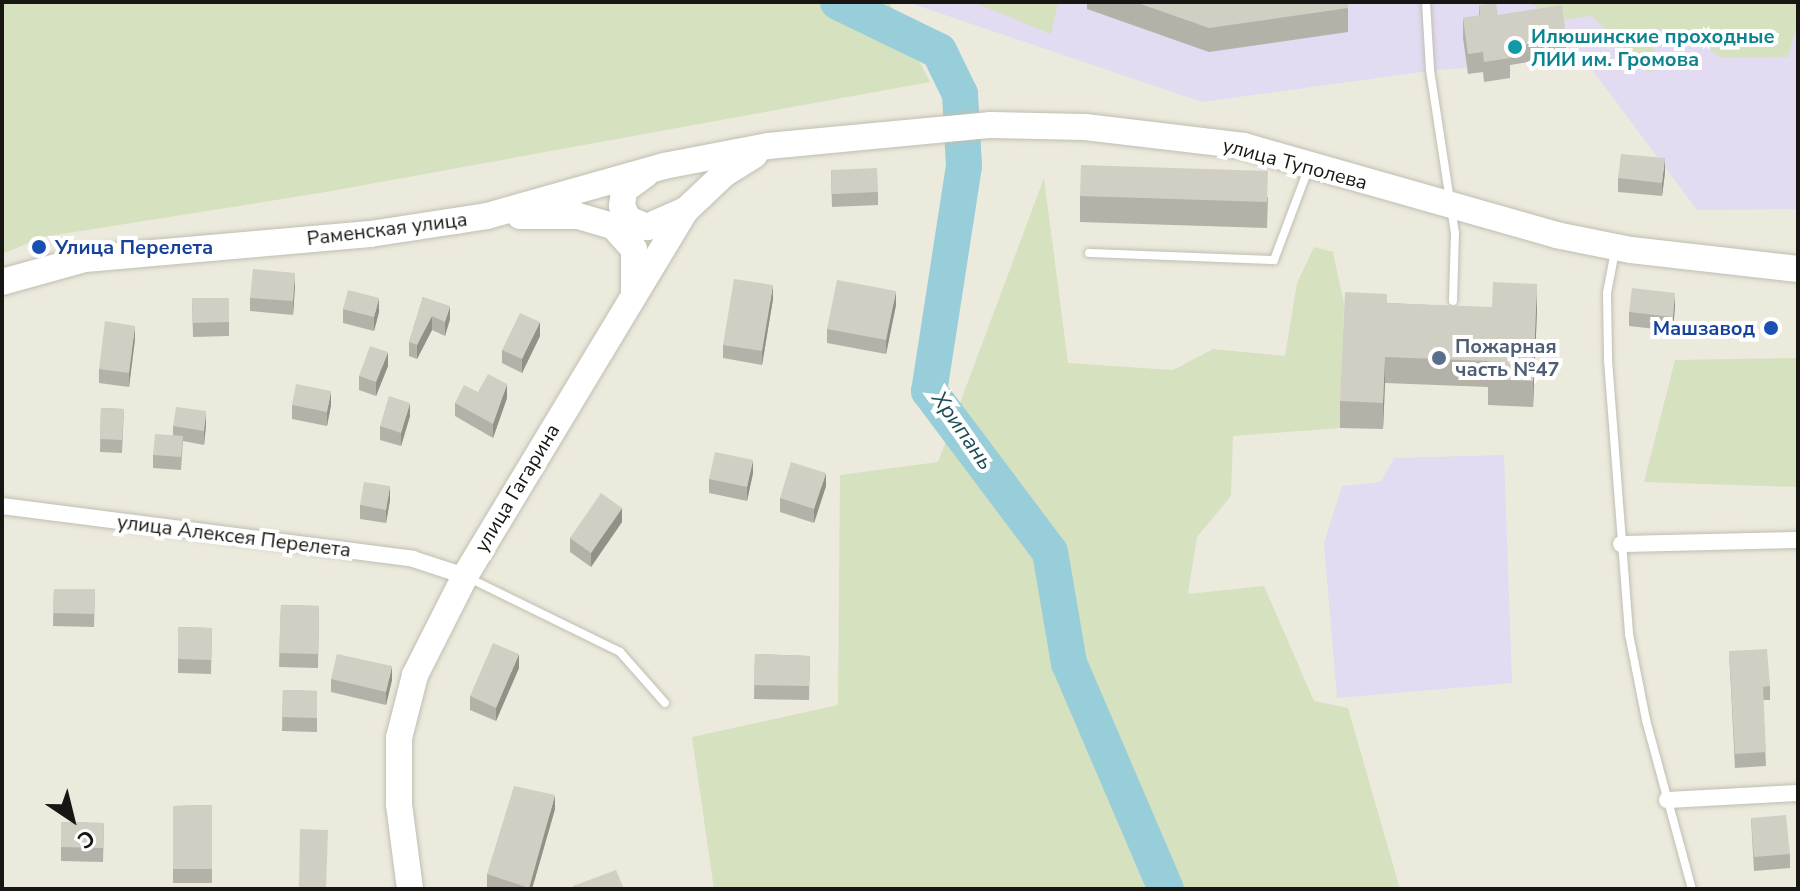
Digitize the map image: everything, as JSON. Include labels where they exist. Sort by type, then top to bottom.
[{"type":"main road","name":"улица Туполева","points":[[768,146],[991,125],[1146,132],[1244,146],[1451,208],[1616,247],[1798,269]]},
{"type":"main road","name":"Раменская улица","points":[[2,282],[85,259],[370,234],[487,216],[664,166],[768,146]]},
{"type":"main road","name":"улица Гагарина","points":[[410,889],[399,804],[399,738],[415,675],[465,576],[686,210],[724,174],[768,146]]},
{"type":"main road","points":[[664,166],[632,180],[622,206],[628,219],[647,227],[686,210]]},
{"type":"main road","points":[[487,216],[578,216],[613,226],[634,249],[633,295]]},
{"type":"main road","name":"улица Туполева","points":[[1745,265],[1798,262]]},
{"type":"street","name":"улица Алексея Перелета","points":[[2,506],[413,559],[465,576]]},
{"type":"street","points":[[1621,544],[1798,540]]},
{"type":"street","points":[[1667,800],[1798,793]]},
{"type":"lane","points":[[1426,2],[1430,70],[1451,208],[1453,301]]},
{"type":"lane","points":[[1089,253],[1274,260],[1309,166]]},
{"type":"lane","points":[[1616,247],[1607,293],[1608,360],[1629,634],[1667,800],[1692,889]]},
{"type":"lane","points":[[465,576],[620,652],[665,703]]},
{"type":"shaded area","points":[[907,2],[1798,2],[1798,209],[1697,210],[1587,63],[1566,64],[1564,57],[1508,65],[1510,78],[1484,82],[1483,72],[1468,74],[1467,68],[1436,70],[1202,102]]},
{"type":"shaded area","points":[[1504,455],[1512,683],[1337,698],[1324,543],[1342,486],[1381,482],[1394,458]]},
{"type":"green space","points":[[2,2],[889,2],[930,82],[326,192],[43,237],[2,254]]},
{"type":"green space","points":[[973,2],[1058,2],[1051,34]]},
{"type":"green space","points":[[1528,2],[1798,2],[1798,21],[1788,57],[1722,58],[1690,35],[1652,28],[1653,48],[1667,63],[1649,73],[1592,16],[1559,20]]},
{"type":"green space","points":[[1044,178],[1068,363],[1173,370],[1213,349],[1285,356],[1297,283],[1314,247],[1333,252],[1344,304],[1340,428],[1233,436],[1231,496],[1197,537],[1188,594],[1264,586],[1314,701],[1348,708],[1400,889],[714,889],[692,737],[838,705],[840,475],[938,462]]},
{"type":"green space","points":[[1798,358],[1798,487],[1644,482],[1675,360]]},
{"type":"building","points":[[1135,2],[1348,2],[1348,8],[1209,28]]},
{"type":"building","points":[[1496,3],[1498,15],[1562,5],[1566,36],[1508,45],[1510,58],[1484,62],[1483,52],[1468,54],[1463,18],[1480,15],[1479,5]]},
{"type":"building","points":[[1621,154],[1665,158],[1662,183],[1618,178]]},
{"type":"building","points":[[1081,165],[1268,171],[1267,202],[1080,196]]},
{"type":"building","points":[[877,168],[878,192],[832,194],[831,170]]},
{"type":"building","points":[[253,269],[295,273],[293,301],[250,298]]},
{"type":"building","points":[[734,279],[773,285],[762,351],[723,345]]},
{"type":"building","points":[[837,280],[896,291],[886,340],[827,329]]},
{"type":"building","name":"Пожарная часть №47","points":[[1493,282],[1537,284],[1533,381],[1488,379],[1489,361],[1385,357],[1383,403],[1340,401],[1345,292],[1387,294],[1387,303],[1492,307]]},
{"type":"building","points":[[1632,288],[1675,293],[1673,317],[1629,312]]},
{"type":"building","points":[[348,290],[379,298],[374,317],[343,309]]},
{"type":"building","points":[[423,297],[450,306],[445,322],[432,316],[417,345],[409,342]]},
{"type":"building","points":[[192,298],[229,298],[229,322],[193,323]]},
{"type":"building","points":[[520,313],[540,322],[522,359],[502,350]]},
{"type":"building","points":[[105,321],[135,326],[129,373],[99,369]]},
{"type":"building","points":[[370,346],[388,352],[376,382],[359,376]]},
{"type":"building","points":[[488,374],[507,384],[493,424],[455,403],[464,385],[478,392]]},
{"type":"building","points":[[296,384],[331,391],[327,412],[292,405]]},
{"type":"building","points":[[389,396],[410,403],[401,433],[380,426]]},
{"type":"building","points":[[176,407],[206,411],[204,431],[173,426]]},
{"type":"building","points":[[101,408],[124,409],[122,440],[100,439]]},
{"type":"building","points":[[155,434],[183,436],[181,457],[153,455]]},
{"type":"building","points":[[715,452],[753,460],[747,487],[709,479]]},
{"type":"building","points":[[791,462],[826,473],[814,509],[780,498]]},
{"type":"building","points":[[364,482],[390,486],[386,510],[360,505]]},
{"type":"building","points":[[601,493],[622,508],[591,553],[570,538]]},
{"type":"building","points":[[54,589],[95,589],[94,614],[53,613]]},
{"type":"building","points":[[281,605],[319,606],[318,654],[279,653]]},
{"type":"building","points":[[178,627],[212,628],[211,660],[178,659]]},
{"type":"building","points":[[493,643],[519,654],[496,708],[470,696]]},
{"type":"building","points":[[1767,649],[1770,686],[1763,687],[1766,752],[1735,754],[1729,651]]},
{"type":"building","points":[[337,654],[392,666],[386,692],[331,679]]},
{"type":"building","points":[[755,654],[810,656],[809,686],[754,685]]},
{"type":"building","points":[[283,690],[317,691],[317,718],[282,717]]},
{"type":"building","points":[[514,786],[555,795],[529,888],[487,874]]},
{"type":"building","points":[[212,805],[212,869],[173,869],[173,806]]},
{"type":"building","points":[[1786,815],[1790,854],[1754,857],[1751,818]]},
{"type":"building","points":[[61,822],[104,823],[103,848],[61,847]]},
{"type":"building","points":[[300,829],[328,830],[326,889],[299,889]]},
{"type":"building","points":[[616,870],[624,889],[574,889],[573,886]]},
{"type":"waterway","name":"Хрипань","points":[[838,2],[939,51],[960,94],[964,166],[929,391],[1050,552],[1069,663],[1166,889]]},
{"type":"place","name":"Илюшинские проходные ЛИИ им. Громова","points":[[1515,47]]},
{"type":"place","name":"Улица Перелета","points":[[39,247]]},
{"type":"place","name":"Машзавод","points":[[1771,328]]},
{"type":"place","name":"Пожарная часть №47","points":[[1439,358]]}]
